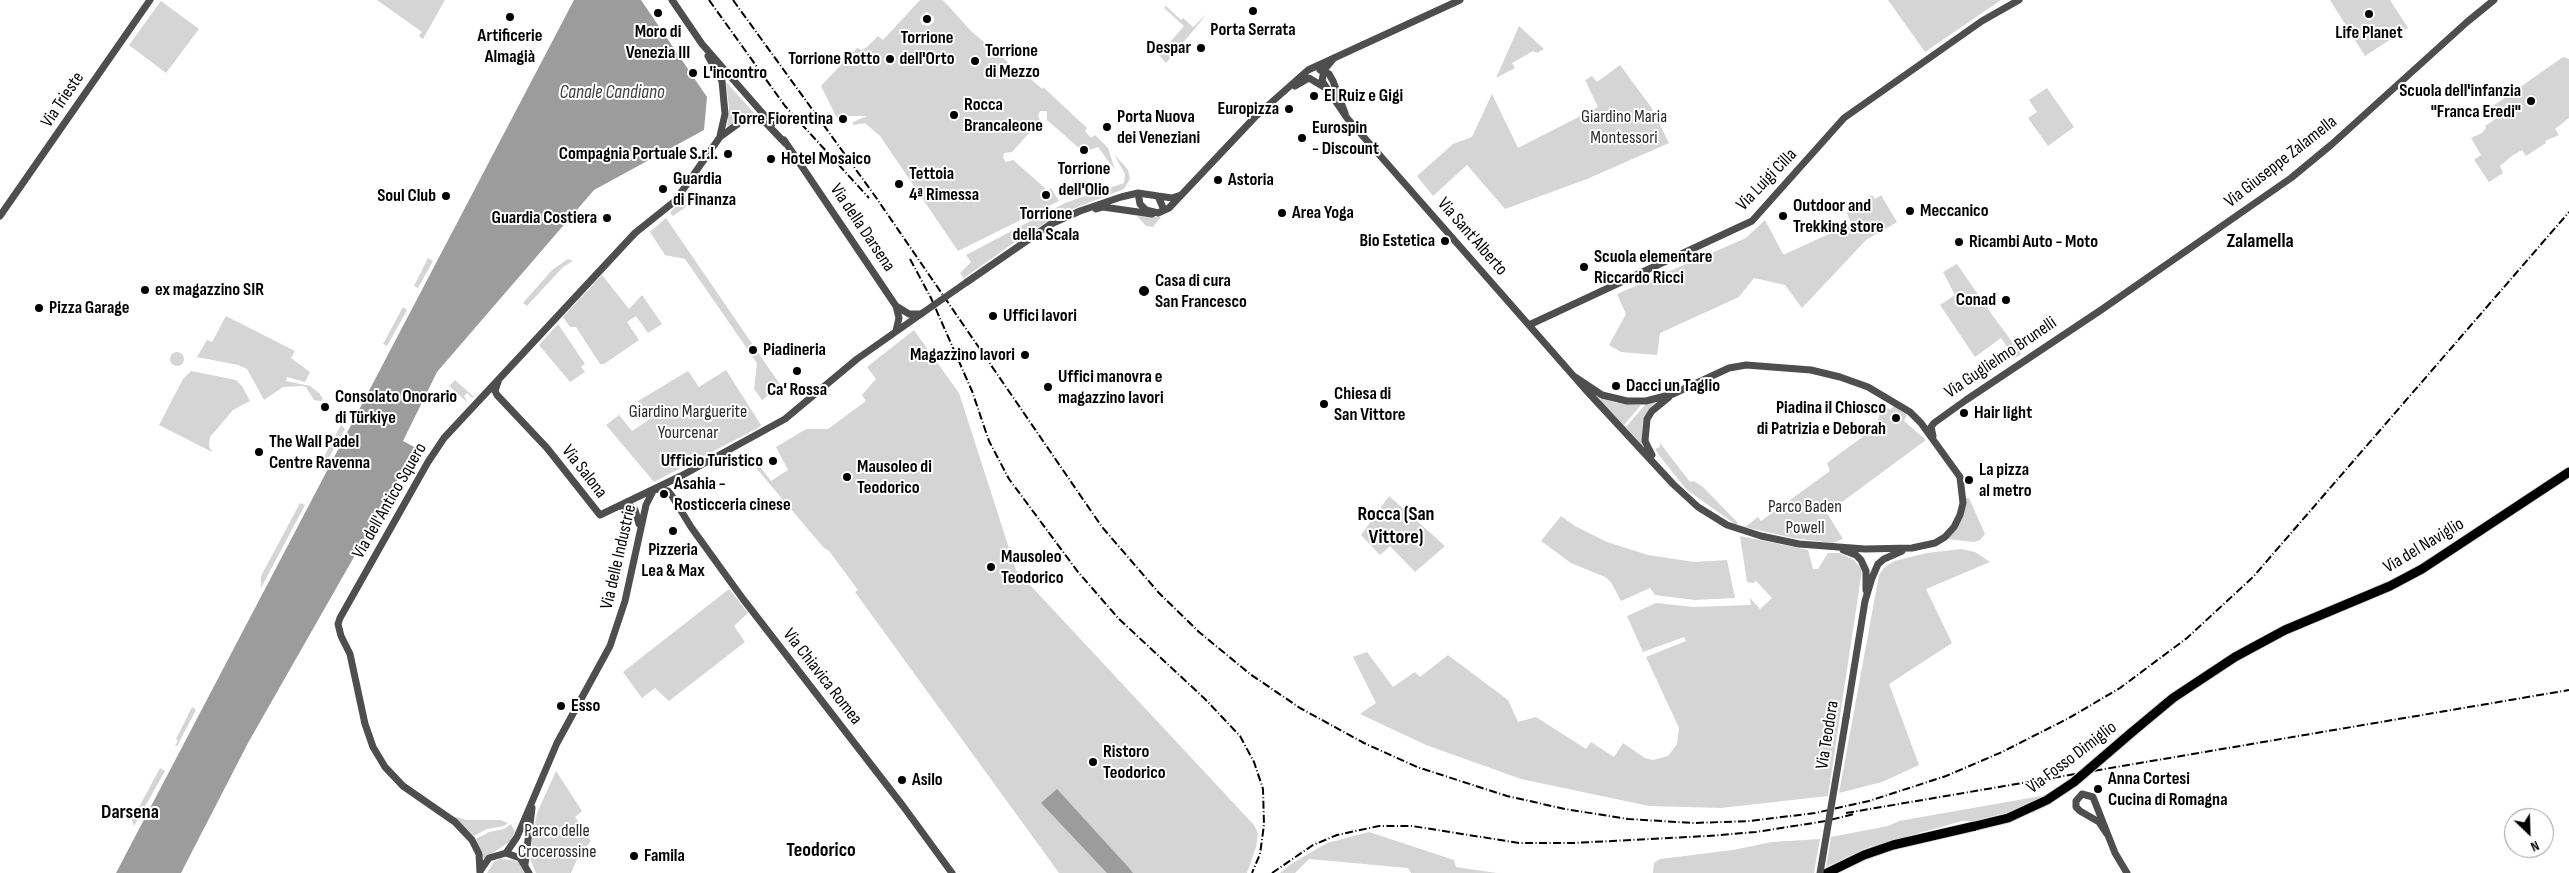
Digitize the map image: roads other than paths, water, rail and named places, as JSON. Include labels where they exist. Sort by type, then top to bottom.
[{"type":"main road","name":"Via del Naviglio","points":[[2285,630],[2390,586],[2422,569],[2569,472]]},
{"type":"main road","name":"Via Fosso Dimiglio","points":[[1827,873],[1864,855],[1893,845],[2008,818],[2048,800],[2074,782],[2205,675],[2285,630]]},
{"type":"street","name":"Via Trieste","points":[[0,216],[150,0]]},
{"type":"street","name":"Via della Darsena","points":[[672,0],[702,44],[722,81],[725,114],[720,137]]},
{"type":"street","points":[[1080,211],[1103,207],[1142,214],[1161,212],[1187,190],[1258,115],[1308,70],[1460,0]]},
{"type":"street","name":"Via Luigi Cilla","points":[[1529,325],[1752,220],[1844,118],[1982,21],[2019,0]]},
{"type":"street","name":"Via Giuseppe Zalamella","points":[[2466,22],[2486,0]]},
{"type":"street","name":"Via Giuseppe Zalamella","points":[[2100,310],[2291,178],[2331,145],[2466,22],[2494,0]]},
{"type":"street","name":"Via della Darsena","points":[[702,44],[770,121],[896,306]]},
{"type":"street","points":[[1324,87],[1324,70],[1334,58]]},
{"type":"street","points":[[1308,70],[1324,70]]},
{"type":"street","name":"Via Sant'Alberto","points":[[1324,70],[1329,74],[1338,92],[1347,118]]},
{"type":"street","points":[[1258,115],[1305,79],[1312,78],[1324,87]]},
{"type":"street","name":"Via Sant'Alberto","points":[[1324,87],[1347,118],[1529,325],[1685,496],[1713,517],[1745,532],[1778,540],[1831,547]]},
{"type":"street","name":"Via della Darsena","points":[[720,137],[742,121],[756,118],[766,123],[785,143]]},
{"type":"street","name":"Via dell'Antico Squero","points":[[480,872],[479,854],[472,840],[455,822],[403,786],[379,758],[368,736],[350,654],[341,636],[338,624],[428,462],[444,438],[635,233],[675,201],[720,137]]},
{"type":"street","points":[[672,496],[680,476],[785,419],[850,365],[896,331],[1051,224],[1121,196],[1138,193],[1176,197],[1187,190]]},
{"type":"street","points":[[1138,193],[1141,206],[1161,212]]},
{"type":"street","points":[[1158,196],[1161,212]]},
{"type":"street","points":[[896,306],[909,314],[921,314]]},
{"type":"street","points":[[896,306],[899,318],[896,331]]},
{"type":"street","name":"Via Guglielmo Brunelli","points":[[1933,439],[1931,427],[1934,423],[2032,354],[2100,310]]},
{"type":"street","name":"Via Sant'Alberto","points":[[1575,376],[1602,395],[1620,400],[1646,401],[1673,394],[1729,368],[1746,365],[1811,370],[1840,377],[1868,387],[1910,412],[1933,439],[1960,477],[1964,503],[1954,527],[1940,540],[1912,548]]},
{"type":"street","name":"Via Salona","points":[[501,378],[496,386],[498,395],[547,448],[600,515],[680,476]]},
{"type":"street","name":"Via Sant'Alberto","points":[[1673,394],[1658,405],[1647,419],[1644,441],[1651,454],[1674,484]]},
{"type":"street","name":"Via delle Industrie","points":[[506,853],[517,837],[557,743],[610,646],[626,601],[639,531],[648,498],[655,489],[662,488],[672,496]]},
{"type":"street","name":"Via Chiavica Romea","points":[[672,496],[691,527],[743,599],[903,806],[952,873]]},
{"type":"street","points":[[619,507],[630,506],[635,510],[639,518],[639,531]]},
{"type":"street","points":[[1831,547],[1912,548]]},
{"type":"street","name":"Via Teodora","points":[[1820,873],[1865,601],[1866,571],[1861,560],[1856,555],[1831,547]]},
{"type":"street","name":"Via Teodora","points":[[1865,601],[1878,564],[1892,554],[1912,548]]},
{"type":"street","points":[[2107,834],[2098,822],[2076,807],[2076,801],[2082,794],[2093,797],[2107,834],[2127,873]]},
{"type":"street","name":"Via delle Industrie","points":[[525,864],[534,798]]},
{"type":"street","points":[[2092,817],[2099,812]]},
{"type":"street","points":[[480,872],[489,858],[506,853],[520,858],[529,873]]},
{"type":"water","name":"Canale Candiano","points":[[574,0],[641,0],[707,97],[704,130],[594,190],[437,372],[403,441],[416,448],[248,743],[181,873],[116,873]]},
{"type":"water","points":[[1057,789],[1133,873],[1107,873],[1041,803]]},
{"type":"railway","points":[[709,0],[785,106],[869,198]]},
{"type":"railway","points":[[733,0],[875,196],[1102,527],[1159,593],[1199,632],[1250,674],[1300,708],[1364,743],[1417,767],[1507,796],[1565,809],[1628,819],[1693,823],[1750,821],[1815,813],[1869,801],[1946,776],[2002,752],[2069,718],[2120,688],[2187,638],[2253,577],[2569,212]]},
{"type":"railway","points":[[910,259],[931,298],[972,391],[989,441],[1009,479],[1078,572],[1119,619],[1205,699],[1240,736],[1254,762],[1263,789],[1264,825],[1260,854],[1252,873]]},
{"type":"railway","points":[[1846,813],[2569,690]]},
{"type":"railway","points":[[1272,873],[1313,845],[1337,835],[1379,826],[1412,826],[1519,843],[1573,843],[1756,832],[1826,821],[1854,814]]},
{"type":"place","name":"Porta Serrata","points":[[1253,11]]},
{"type":"place","name":"Moro di Venezia III","points":[[658,13]]},
{"type":"place","name":"Life Planet","points":[[2369,14]]},
{"type":"place","name":"Artificerie Almagià","points":[[510,17]]},
{"type":"place","name":"Torrione dell'Orto","points":[[927,19]]},
{"type":"place","name":"Despar","points":[[1201,48]]},
{"type":"place","name":"Torrione Rotto","points":[[890,59]]},
{"type":"place","name":"Torrione di Mezzo","points":[[975,61]]},
{"type":"place","name":"L'incontro","points":[[693,73]]},
{"type":"place","name":"El Ruiz e Gigi","points":[[1314,96]]},
{"type":"place","name":"Scuola dell'infanzia \"Franca Eredi\"","points":[[2531,101]]},
{"type":"place","name":"Europizza","points":[[1289,109]]},
{"type":"place","name":"Rocca Brancaleone","points":[[954,115]]},
{"type":"place","name":"Torre Fiorentina","points":[[843,119]]},
{"type":"place","name":"Porta Nuova dei Veneziani","points":[[1107,127]]},
{"type":"place","name":"Eurospin - Discount","points":[[1302,138]]},
{"type":"place","name":"Torrione dell'Olio","points":[[1084,150]]},
{"type":"place","name":"Compagnia Portuale S.r.l.","points":[[728,154]]},
{"type":"place","name":"Hotel Mosaico","points":[[771,159]]},
{"type":"place","name":"Astoria","points":[[1218,180]]},
{"type":"place","name":"Tettoia 4ª Rimessa","points":[[899,184]]},
{"type":"place","name":"Guardia di Finanza","points":[[663,189]]},
{"type":"place","name":"Torrione della Scala","points":[[1046,195]]},
{"type":"place","name":"Soul Club","points":[[446,196]]},
{"type":"place","name":"Meccanico","points":[[1910,211]]},
{"type":"place","name":"Area Yoga","points":[[1282,213]]},
{"type":"place","name":"Outdoor and Trekking store","points":[[1783,216]]},
{"type":"place","name":"Guardia Costiera","points":[[607,218]]},
{"type":"place","name":"Bio Estetica","points":[[1445,241]]},
{"type":"place","name":"Ricambi Auto - Moto","points":[[1959,242]]},
{"type":"place","name":"Scuola elementare Riccardo Ricci","points":[[1584,267]]},
{"type":"place","name":"ex magazzino SIR","points":[[145,290]]},
{"type":"place","name":"Casa di cura San Francesco","points":[[1144,291]]},
{"type":"place","name":"Conad","points":[[2006,300]]},
{"type":"place","name":"Pizza Garage","points":[[39,308]]},
{"type":"place","name":"Uffici lavori","points":[[993,316]]},
{"type":"place","name":"Piadineria","points":[[753,350]]},
{"type":"place","name":"Magazzino lavori","points":[[1025,355]]},
{"type":"place","name":"Ca' Rossa","points":[[797,371]]},
{"type":"place","name":"Dacci un Taglio","points":[[1616,386]]},
{"type":"place","name":"Uffici manovra e magazzino lavori","points":[[1048,387]]},
{"type":"place","name":"Chiesa di San Vittore","points":[[1324,404]]},
{"type":"place","name":"Consolato Onorario di Türkiye","points":[[325,407]]},
{"type":"place","name":"Hair light","points":[[1964,413]]},
{"type":"place","name":"Piadina il Chiosco di Patrizia e Deborah","points":[[1896,418]]},
{"type":"place","name":"The Wall Padel Centre Ravenna","points":[[259,452]]},
{"type":"place","name":"Ufficio Turistico","points":[[773,461]]},
{"type":"place","name":"Mausoleo di Teodorico","points":[[847,477]]},
{"type":"place","name":"La pizza al metro","points":[[1969,480]]},
{"type":"place","name":"Asahia - Rosticceria cinese","points":[[664,494]]},
{"type":"place","name":"Pizzeria Lea & Max","points":[[673,531]]},
{"type":"place","name":"Mausoleo Teodorico","points":[[991,567]]},
{"type":"place","name":"Esso","points":[[561,706]]},
{"type":"place","name":"Ristoro Teodorico","points":[[1093,762]]},
{"type":"place","name":"Asilo","points":[[902,780]]},
{"type":"place","name":"Anna Cortesi Cucina di Romagna","points":[[2098,789]]},
{"type":"place","name":"Famila","points":[[634,856]]},
{"type":"district","name":"Zalamella","points":[[2260,242]]},
{"type":"district","name":"Rocca (San Vittore)","points":[[1396,526]]},
{"type":"district","name":"Darsena","points":[[130,813]]},
{"type":"district","name":"Teodorico","points":[[821,851]]},
{"type":"park label","name":"Giardino Maria Montessori","points":[[1624,127]]},
{"type":"park label","name":"Giardino Marguerite Yourcenar","points":[[688,422]]},
{"type":"park label","name":"Parco Baden Powell","points":[[1805,517]]},
{"type":"park label","name":"Parco delle Crocerossine","points":[[557,841]]}]
